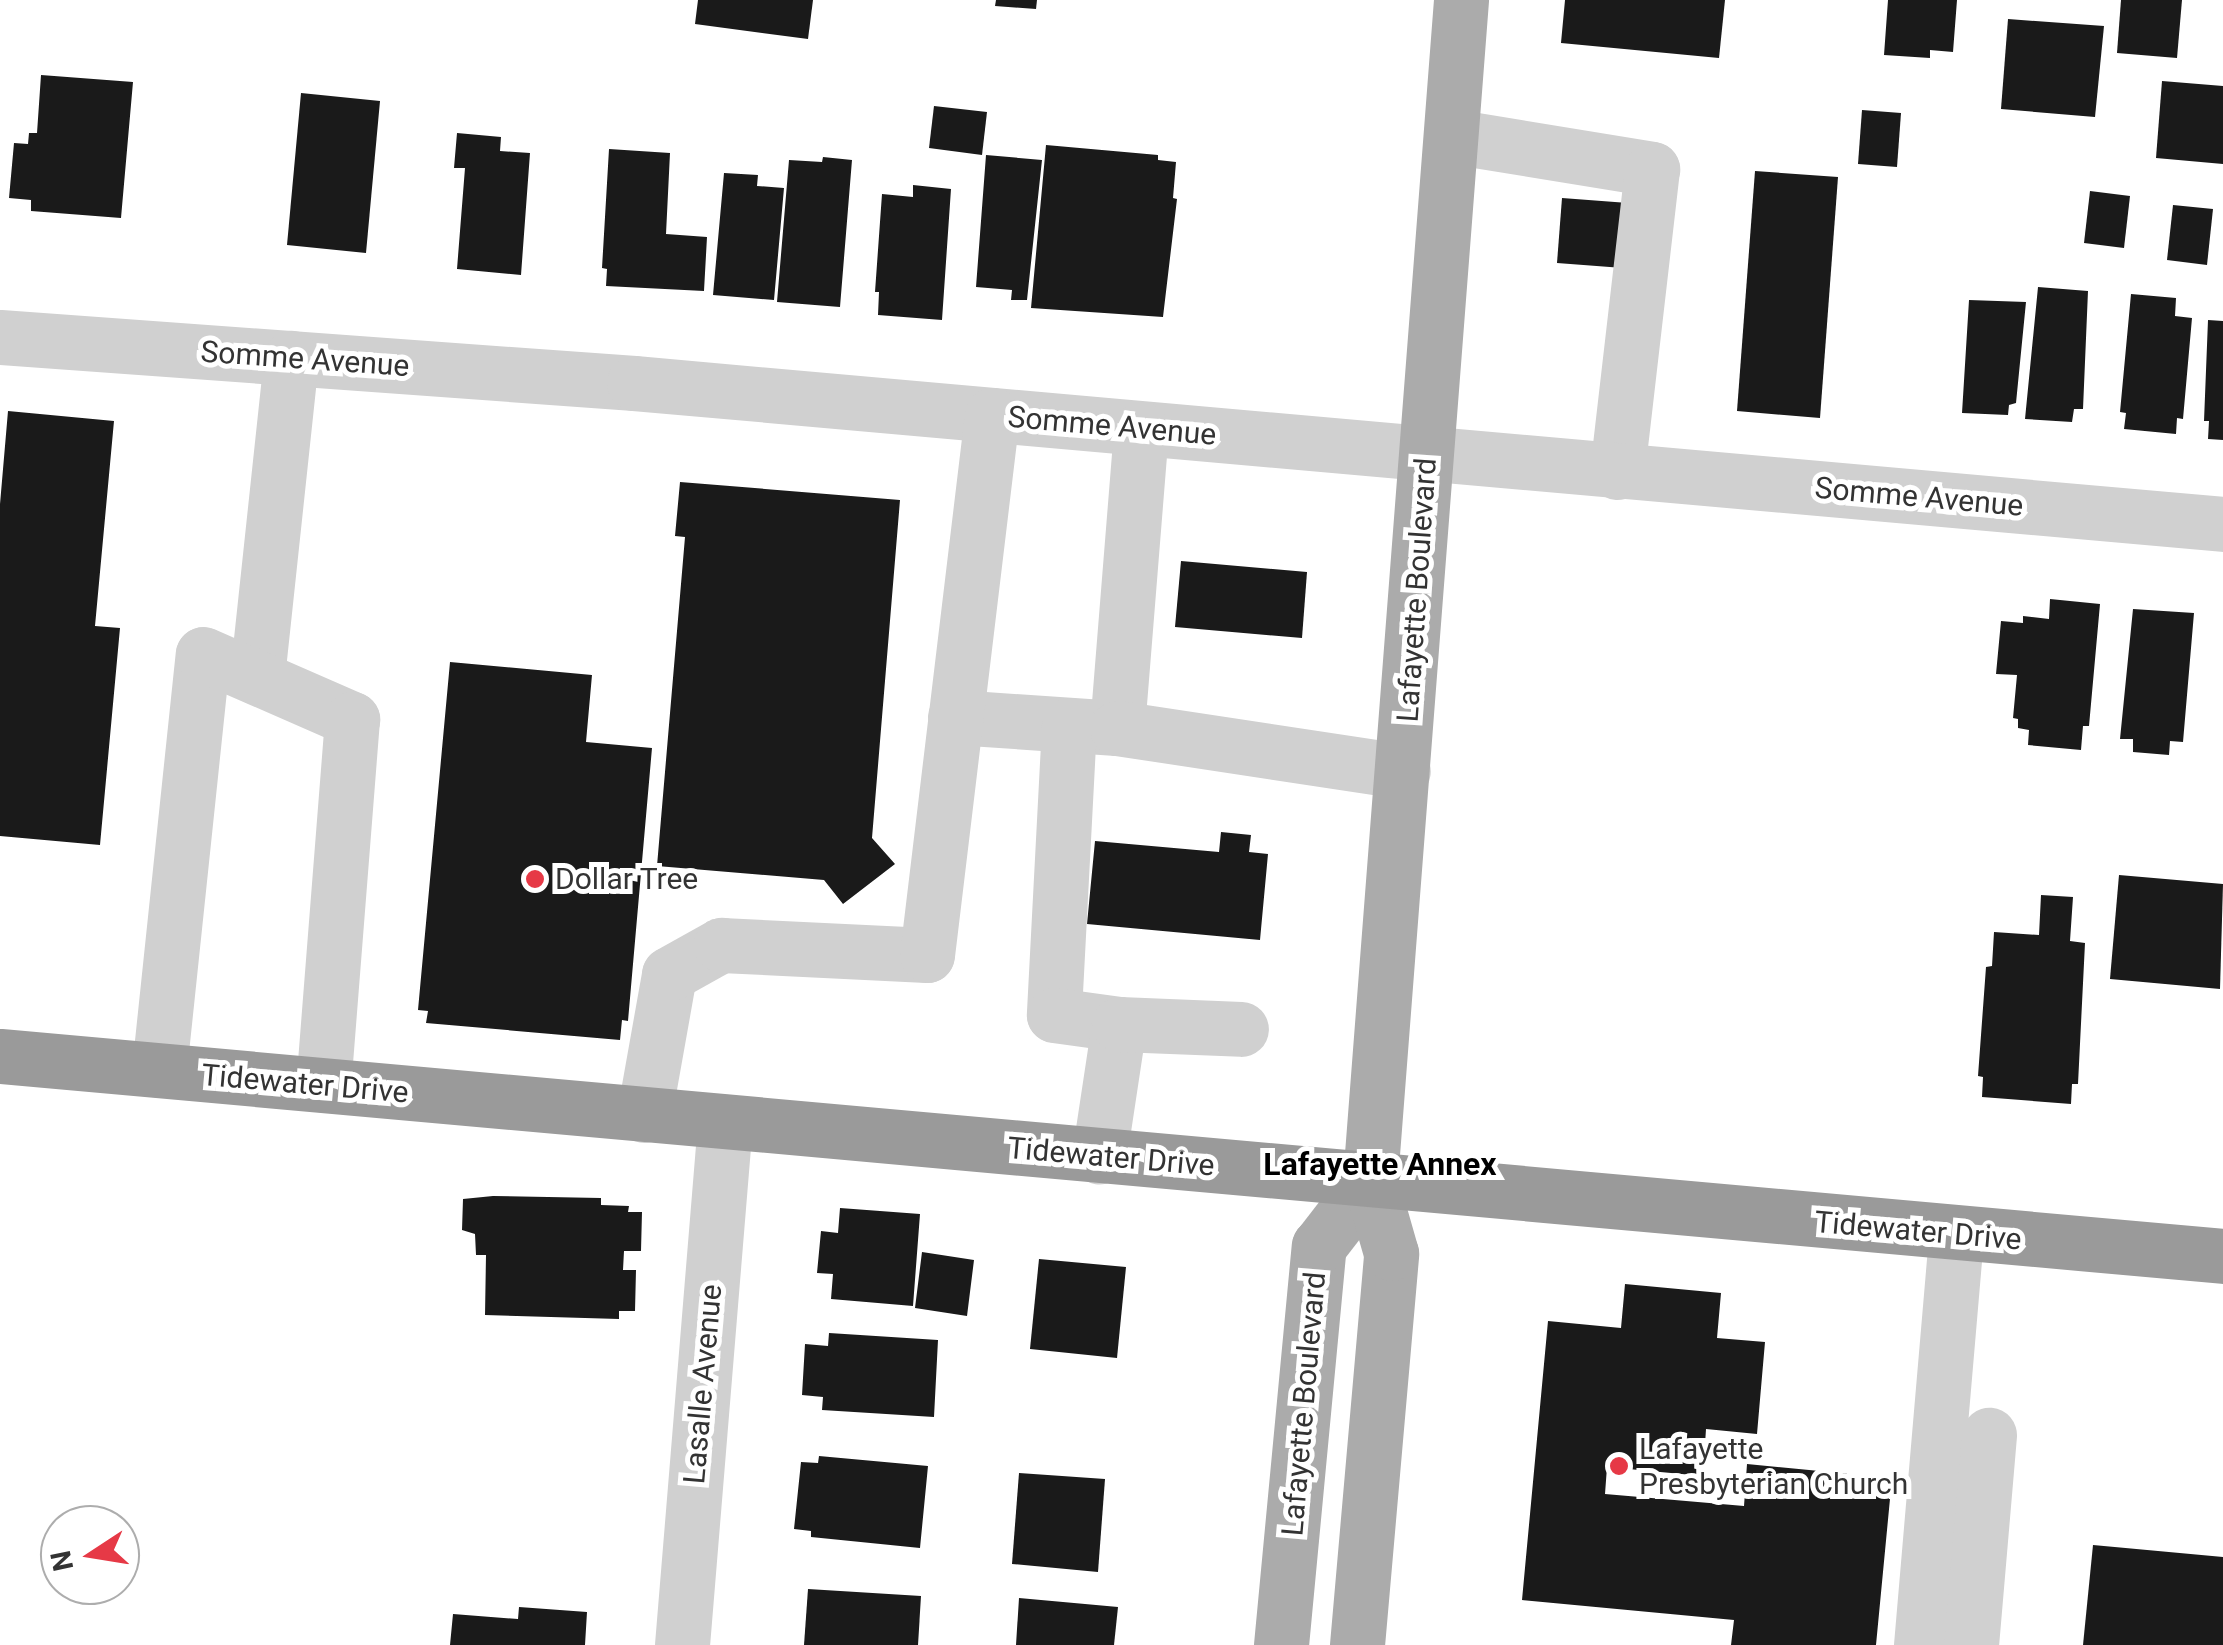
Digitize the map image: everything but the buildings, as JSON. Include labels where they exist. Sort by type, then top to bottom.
[{"type":"highway","name":"Tidewater Drive","points":[[0,1056],[1956,1235],[2223,1256]]},
{"type":"main road","name":"Lafayette Boulevard","points":[[1357,1645],[1391,1254],[1370,1180],[1461,0]]},
{"type":"main road","name":"Lafayette Boulevard","points":[[1281,1645],[1319,1246],[1370,1180]]},
{"type":"street","points":[[1450,136],[1652,169],[1617,472]]},
{"type":"street","name":"Somme Avenue","points":[[0,337],[992,415],[2223,524]]},
{"type":"street","points":[[257,677],[291,358]]},
{"type":"street","points":[[644,1115],[670,974],[721,946],[928,954],[992,415]]},
{"type":"street","points":[[1141,429],[1093,726],[1054,1015],[1119,1024],[1241,1030]]},
{"type":"street","points":[[159,1070],[202,654],[352,719],[323,1086]]},
{"type":"street","points":[[955,716],[1093,726],[1403,771]]},
{"type":"street","points":[[1099,1156],[1119,1024]]},
{"type":"street","name":"Lasalle Avenue","points":[[682,1645],[725,1122]]},
{"type":"street","points":[[1921,1645],[1956,1235]]},
{"type":"street","points":[[1971,1645],[1989,1435]]},
{"type":"place","name":"Dollar Tree","points":[[535,879]]},
{"type":"place","name":"Lafayette Presbyterian Church","points":[[1619,1466]]},
{"type":"district","name":"Lafayette Annex","points":[[1380,1164]]}]
